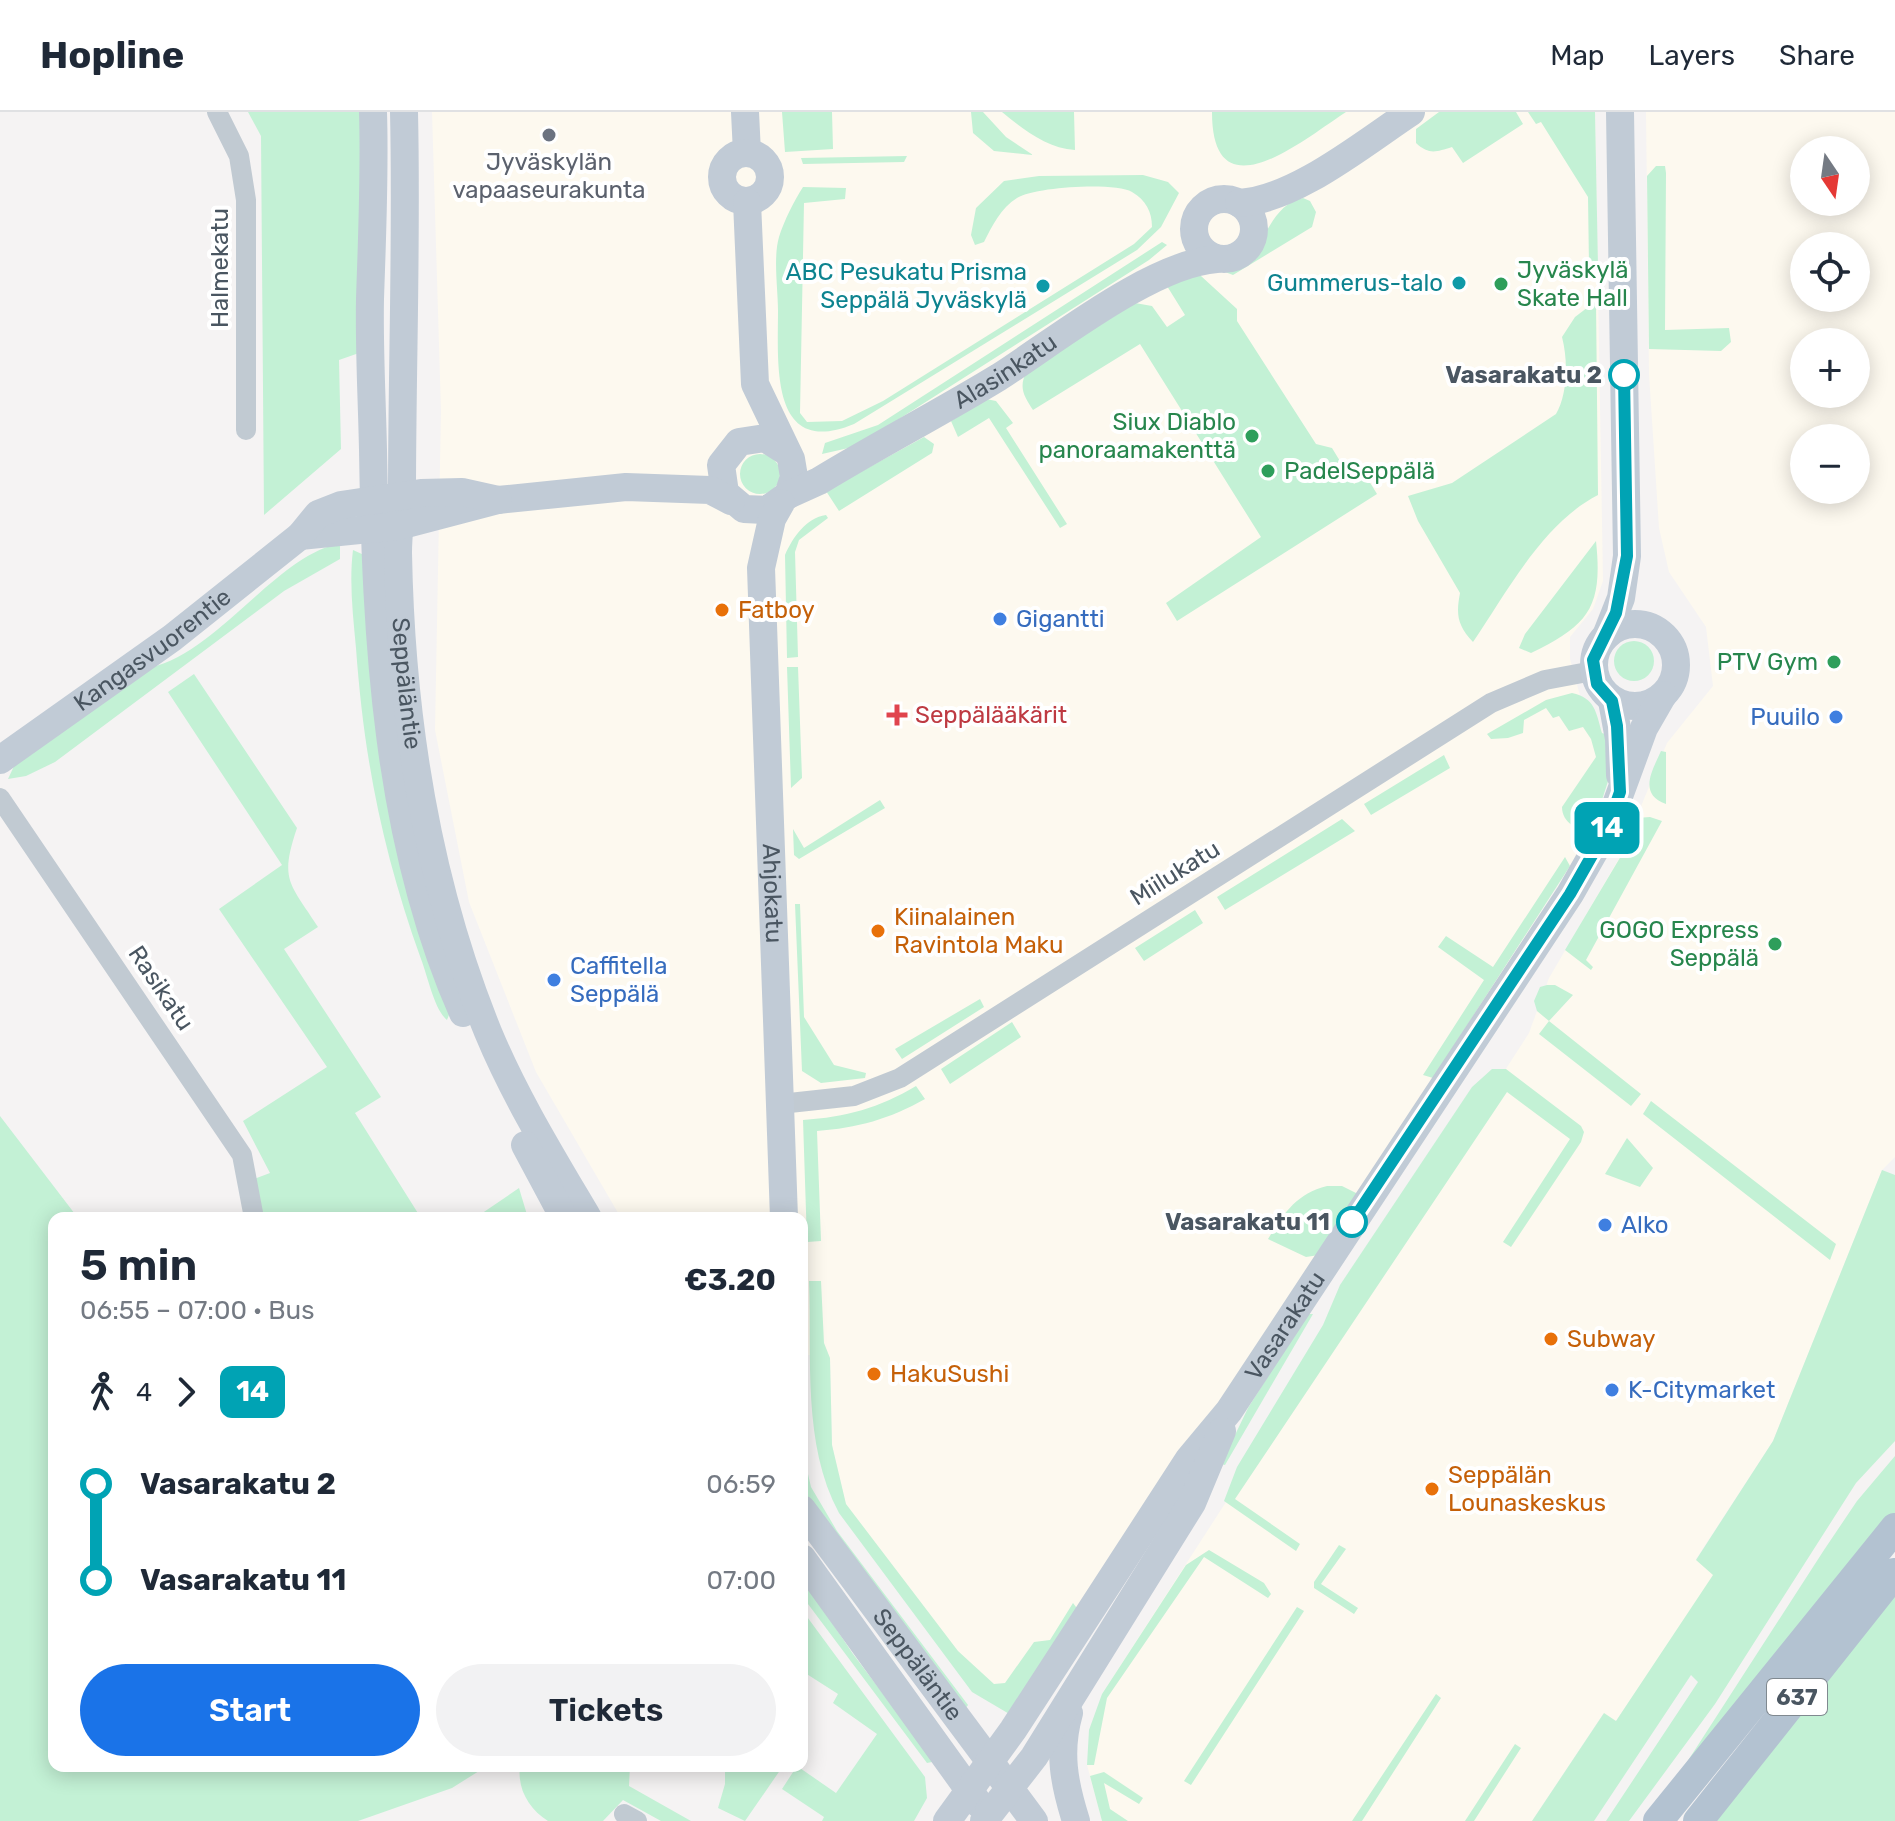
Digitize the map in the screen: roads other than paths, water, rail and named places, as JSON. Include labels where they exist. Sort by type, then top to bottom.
[{"type":"main road","name":"637","points":[[1658,1821],[1895,1528]]},
{"type":"main road","name":"637","points":[[1698,1821],[1895,1573]]},
{"type":"street","name":"Halmekatu","points":[[217,112],[239,156],[246,200],[246,430]]},
{"type":"street","name":"Seppäläntie","points":[[373,112],[370,301],[382,518],[387,698],[411,850],[423,900],[451,985],[489,1073],[561,1212]]},
{"type":"street","points":[[404,112],[406,218],[402,496],[462,492],[498,500]]},
{"type":"street","points":[[734,503],[721,484],[728,451],[742,430],[755,384],[747,202],[735,199],[725,190],[722,179],[725,166],[734,156],[747,153],[745,112]]},
{"type":"street","points":[[1295,185],[1267,215],[1240,255],[1217,259],[1199,246],[1194,224],[1211,202],[1229,199],[1239,203],[1262,202],[1295,185],[1411,112]]},
{"type":"street","points":[[1620,112],[1627,556],[1621,598],[1606,636],[1595,652],[1593,671],[1597,684],[1612,701],[1630,707],[1644,706],[1663,695],[1674,678],[1675,657],[1639,596],[1627,556]]},
{"type":"street","points":[[1239,203],[1252,217],[1254,237]]},
{"type":"street","name":"Alasinkatu","points":[[1148,282],[1194,224]]},
{"type":"street","name":"Alasinkatu","points":[[784,499],[995,379],[1148,282],[1185,263],[1217,259]]},
{"type":"street","points":[[382,518],[498,500],[626,487],[710,490],[734,503],[759,511],[784,499],[794,477],[789,455],[755,384]]},
{"type":"street","points":[[626,487],[728,451],[756,437],[773,441],[789,455]]},
{"type":"street","name":"Alasinkatu","points":[[789,455],[827,462],[858,457]]},
{"type":"street","name":"Kangasvuorentie","points":[[0,760],[172,638],[300,536],[318,514],[329,508],[382,518],[402,496]]},
{"type":"street","name":"Ahjokatu","points":[[784,499],[772,519],[761,568],[784,1212]]},
{"type":"street","name":"Ahjokatu","points":[[734,503],[761,568]]},
{"type":"street","name":"Seppäläntie","points":[[382,518],[404,649],[419,784],[430,845],[453,929],[488,1032],[529,1118],[584,1212]]},
{"type":"street","points":[[1606,636],[1636,623],[1657,630]]},
{"type":"street","name":"Miilukatu","points":[[780,1104],[854,1096],[900,1078],[1491,703],[1545,680],[1593,671]]},
{"type":"street","name":"Vasarakatu","points":[[947,1821],[990,1763],[1189,1459],[1229,1411],[1570,894],[1607,829],[1644,728],[1663,695]]},
{"type":"street","name":"Vasarakatu","points":[[1612,701],[1619,739],[1620,792]]},
{"type":"street","name":"Rasikatu","points":[[0,798],[242,1155],[253,1212]]},
{"type":"street","name":"Vasarakatu","points":[[987,1820],[1073,1695],[1192,1503],[1229,1411]]},
{"type":"street","name":"Seppäläntie","points":[[808,1517],[1034,1821]]},
{"type":"street","name":"Seppäläntie","points":[[808,1566],[970,1790],[987,1820]]},
{"type":"street","points":[[1073,1695],[1061,1743],[1066,1790],[1076,1821]]},
{"type":"place","name":"Jyväskylän vapaaseurakunta","points":[[549,135]]},
{"type":"place","name":"Gummerus-talo","points":[[1459,283]]},
{"type":"place","name":"Jyväskylä Skate Hall","points":[[1501,284]]},
{"type":"place","name":"ABC Pesukatu Prisma Seppälä Jyväskylä","points":[[1043,286]]},
{"type":"place","name":"Vasarakatu 2","points":[[1624,375]]},
{"type":"place","name":"Siux Diablo panoraamakenttä","points":[[1252,436]]},
{"type":"place","name":"PadelSeppälä","points":[[1268,471]]},
{"type":"place","name":"Fatboy","points":[[722,610]]},
{"type":"place","name":"Gigantti","points":[[1000,619]]},
{"type":"place","name":"PTV Gym","points":[[1834,662]]},
{"type":"place","name":"Seppälääkärit","points":[[897,715]]},
{"type":"place","name":"Puuilo","points":[[1836,717]]},
{"type":"place","name":"Kiinalainen Ravintola Maku","points":[[878,931]]},
{"type":"place","name":"GOGO Express Seppälä","points":[[1775,944]]},
{"type":"place","name":"Caffitella Seppälä","points":[[554,980]]},
{"type":"place","name":"Vasarakatu 11","points":[[1352,1222]]},
{"type":"place","name":"Alko","points":[[1605,1225]]},
{"type":"place","name":"Subway","points":[[1551,1339]]},
{"type":"place","name":"HakuSushi","points":[[874,1374]]},
{"type":"place","name":"K-Citymarket","points":[[1612,1390]]},
{"type":"place","name":"Seppälän Lounaskeskus","points":[[1432,1489]]}]
